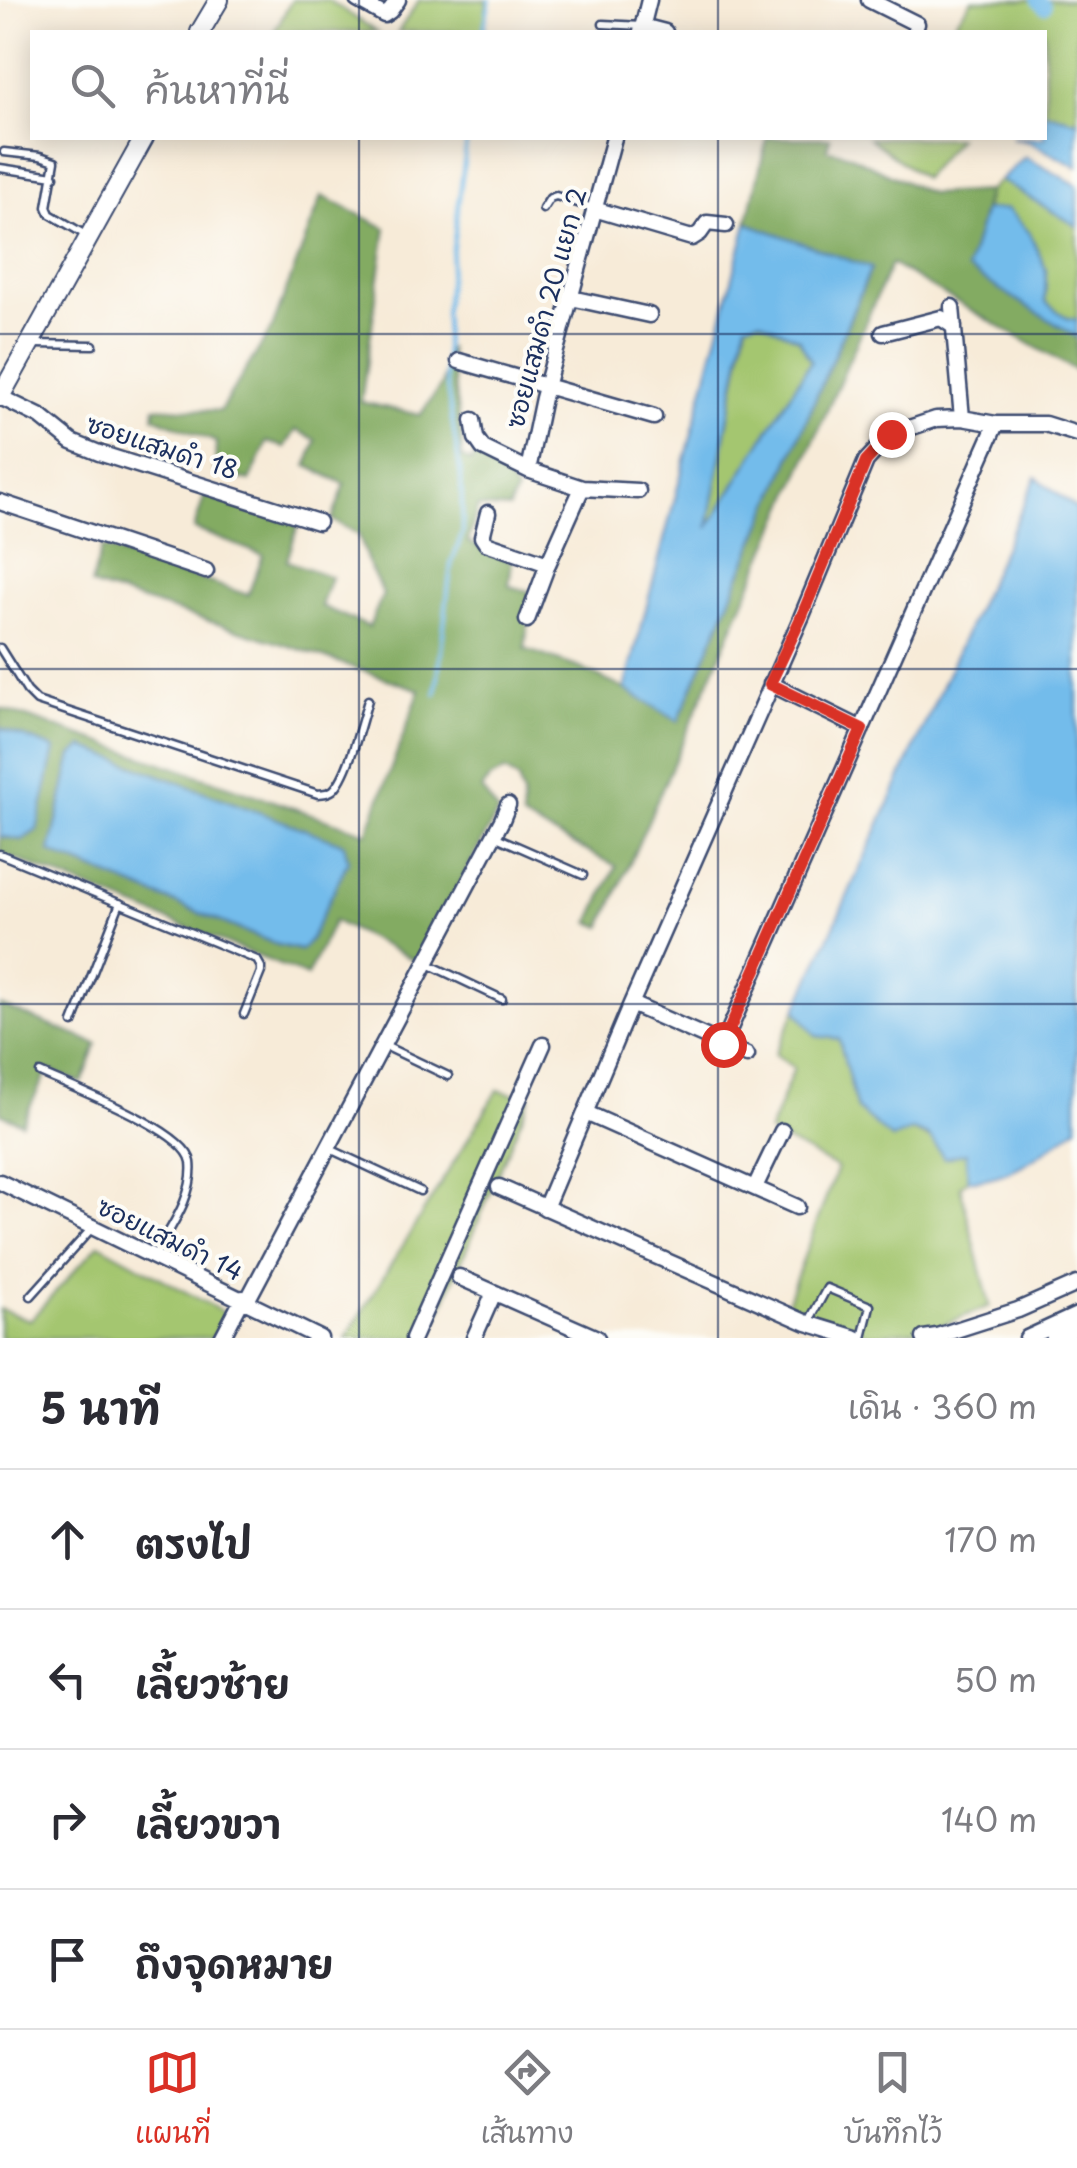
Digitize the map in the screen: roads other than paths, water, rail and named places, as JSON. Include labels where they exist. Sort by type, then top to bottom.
[{"type":"street","points":[[203,30],[219,0]]},
{"type":"street","points":[[358,0],[384,14],[398,0]]},
{"type":"street","points":[[641,29],[649,0]]},
{"type":"street","points":[[869,0],[917,24]]},
{"type":"street","points":[[1,392],[143,140]]},
{"type":"street","name":"ซอยแสมดำ 20 แยก 2","points":[[528,470],[613,140]]},
{"type":"street","points":[[594,209],[692,238],[707,223],[726,225]]},
{"type":"street","points":[[570,298],[649,316]]},
{"type":"street","points":[[952,306],[962,418]]},
{"type":"street","points":[[883,333],[941,318],[954,327]]},
{"type":"street","points":[[459,362],[654,417]]},
{"type":"street","name":"ซอยแสมดำ 18","points":[[1,392],[72,442],[318,522]]},
{"type":"street","points":[[544,1208],[866,461],[891,434],[936,419],[1045,424],[1077,434]]},
{"type":"street","points":[[473,420],[480,445],[528,470],[582,488],[638,491]]},
{"type":"street","points":[[723,1044],[996,424]]},
{"type":"street","points":[[527,620],[582,488]]},
{"type":"street","points":[[0,502],[206,571]]},
{"type":"street","points":[[488,513],[482,536],[486,544],[548,564]]},
{"type":"street","points":[[770,684],[862,729]]},
{"type":"street","points":[[222,1338],[428,964],[508,805]]},
{"type":"street","points":[[631,1004],[747,1055]]},
{"type":"street","points":[[413,1338],[543,1045]]},
{"type":"street","points":[[586,1114],[797,1206]]},
{"type":"street","points":[[754,1187],[782,1131]]},
{"type":"street","name":"ซอยแสมดำ 14","points":[[0,1182],[320,1338]]},
{"type":"street","points":[[500,1187],[826,1334],[852,1338]]},
{"type":"street","points":[[459,1278],[597,1338]]},
{"type":"street","points":[[924,1338],[1018,1310],[1077,1284]]},
{"type":"street","points":[[474,1338],[494,1292]]},
{"type":"street","points":[[1027,1338],[1077,1314]]},
{"type":"street","points":[[1054,1338],[1077,1328]]},
{"type":"lane","points":[[603,24],[641,29]]},
{"type":"lane","points":[[4,152],[40,156],[56,163],[47,207],[50,214],[90,237]]},
{"type":"lane","points":[[0,168],[54,176]]},
{"type":"lane","points":[[543,208],[556,196],[594,209]]},
{"type":"lane","points":[[30,344],[93,346]]},
{"type":"lane","points":[[0,648],[27,691],[38,701],[318,794],[336,788],[344,774],[368,700]]},
{"type":"lane","points":[[494,836],[583,874]]},
{"type":"lane","points":[[0,854],[257,960],[261,972],[244,1014]]},
{"type":"lane","points":[[74,1023],[120,903]]},
{"type":"lane","points":[[428,964],[502,999]]},
{"type":"lane","points":[[384,1045],[448,1076]]},
{"type":"lane","points":[[40,1073],[160,1128],[188,1154],[191,1164],[186,1195],[154,1256]]},
{"type":"lane","points":[[328,1148],[420,1191]]},
{"type":"lane","points":[[31,1296],[93,1226]]},
{"type":"lane","points":[[808,1323],[827,1288],[870,1306],[852,1338]]},
{"type":"water","points":[[1047,113],[1077,121],[1077,167],[1020,140],[1047,140]]},
{"type":"water","points":[[1025,157],[1077,185],[1077,226],[1000,180]]},
{"type":"water","points":[[1007,209],[1030,233],[1046,270],[1045,302],[1067,318],[1077,320],[1077,337],[967,269],[984,210]]},
{"type":"water","points":[[747,223],[871,268],[678,721],[625,689]],"holes":[[[759,320],[799,339],[811,361],[708,528],[746,323]]]},
{"type":"water","points":[[1036,477],[1077,509],[1077,1127],[1012,1170],[968,1180],[966,1153],[944,1158],[929,1136],[912,1130],[892,1139],[857,1109],[839,1039],[816,1036],[796,1010]]},
{"type":"water","points":[[0,728],[55,749],[37,830],[22,840],[0,836]]},
{"type":"water","points":[[83,747],[344,844],[348,861],[311,938],[301,950],[278,945],[50,852],[72,756]]},
{"type":"waterway","points":[[483,30],[490,0]]},
{"type":"waterway","points":[[1038,0],[1044,6]]},
{"type":"waterway","points":[[436,694],[451,565],[463,532],[461,476],[445,375],[445,310],[467,140]]}]
